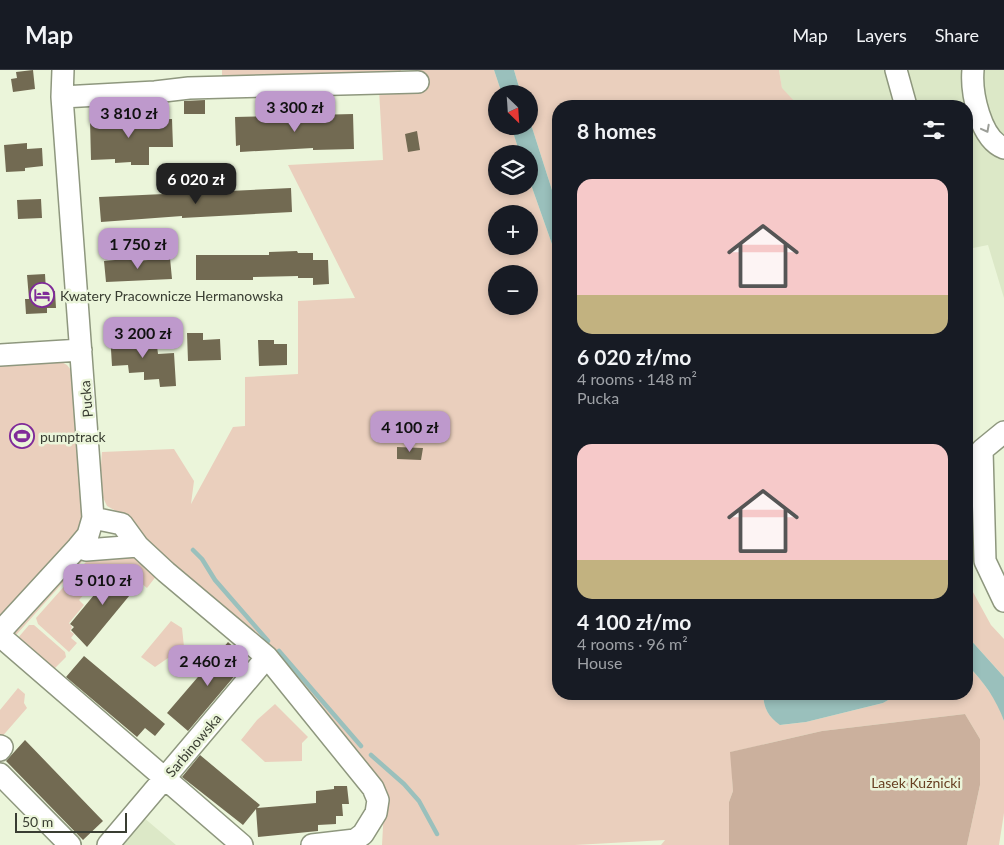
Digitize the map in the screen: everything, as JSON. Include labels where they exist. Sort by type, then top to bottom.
[{"type":"street","name":"Pucka","points":[[63,70],[62,97],[94,518]]},
{"type":"street","points":[[896,70],[904,100]]},
{"type":"street","points":[[973,70],[972,84],[978,113],[992,139],[1004,148]]},
{"type":"street","points":[[62,97],[154,92],[189,88],[418,82]]},
{"type":"street","points":[[0,355],[81,350]]},
{"type":"street","points":[[1004,432],[982,450],[986,561],[1004,601]]},
{"type":"street","points":[[242,845],[0,634],[78,548],[88,535],[94,518],[122,524],[138,546],[267,657],[373,788],[378,800],[376,813],[363,834],[355,840],[322,845]]},
{"type":"street","points":[[78,548],[86,550],[138,546]]},
{"type":"street","name":"Sarbinowska","points":[[108,845],[267,657]]},
{"type":"street","points":[[0,746],[2,747],[0,750]]},
{"type":"street","points":[[0,774],[70,845]]},
{"type":"shaded area","points":[[222,70],[401,70],[401,74],[222,79]]},
{"type":"shaded area","points":[[415,70],[494,70],[499,85],[488,85],[488,135],[514,135],[517,145],[488,145],[488,195],[535,195],[552,244],[552,700],[764,700],[768,712],[781,725],[806,722],[883,703],[888,700],[973,700],[973,671],[998,704],[1004,721],[1004,813],[999,845],[967,845],[980,785],[980,739],[965,714],[822,731],[731,752],[733,791],[729,802],[729,845],[661,845],[665,840],[575,845],[382,845],[385,791],[139,538],[123,515],[107,506],[99,489],[102,452],[174,449],[194,481],[191,504],[233,427],[245,426],[245,377],[298,374],[298,301],[355,298],[288,165],[383,160],[379,90],[418,89]]},
{"type":"shaded area","points":[[514,70],[779,70],[782,88],[793,100],[552,100],[552,190],[534,135],[538,135],[538,85],[518,85]]},
{"type":"shaded area","points":[[779,70],[1004,70],[1004,298],[988,245],[973,248],[973,100],[793,100],[782,89]]},
{"type":"shaded area","points":[[56,359],[67,365],[74,374],[85,515],[79,534],[0,621],[0,362]]},
{"type":"shaded area","points":[[135,551],[157,575],[147,588],[118,564],[91,596],[86,592],[79,600],[84,605],[69,623],[72,627],[70,631],[74,634],[71,638],[77,643],[69,652],[38,624],[36,618],[93,554]]},
{"type":"shaded area","points":[[79,555],[85,558],[16,635],[12,633]]},
{"type":"shaded area","points":[[973,592],[991,625],[1004,639],[1004,677],[973,643]]},
{"type":"shaded area","points":[[171,621],[182,628],[184,647],[155,667],[141,657]]},
{"type":"shaded area","points":[[29,625],[34,625],[65,652],[66,657],[54,669],[17,639]]},
{"type":"shaded area","points":[[18,688],[25,694],[24,703],[27,708],[0,739],[0,710]]},
{"type":"shaded area","points":[[275,704],[308,737],[302,743],[302,761],[265,762],[241,740],[257,720]]},
{"type":"shaded area","points":[[143,817],[176,845],[119,845]]},
{"type":"green space","name":"Lasek Kuźnicki","points":[[965,714],[980,739],[980,785],[967,845],[729,845],[729,802],[733,791],[730,752],[822,731]]},
{"type":"water","points":[[494,70],[514,70],[518,85],[499,85]]},
{"type":"water","points":[[514,135],[534,135],[538,145],[517,145]]},
{"type":"water","points":[[538,146],[552,190],[552,244],[535,195],[538,195]]},
{"type":"water","points":[[973,643],[1004,677],[1004,721],[989,691],[973,671]]},
{"type":"water","points":[[764,700],[888,700],[883,703],[806,722],[780,725],[767,712]]},
{"type":"building","points":[[33,70],[35,89],[13,92],[11,79],[17,78],[16,72]]},
{"type":"building","points":[[205,100],[205,114],[184,114],[184,101]]},
{"type":"building","points":[[353,114],[354,149],[313,150],[313,148],[240,152],[240,145],[236,146],[235,117]]},
{"type":"building","points":[[172,119],[173,147],[149,147],[149,165],[131,165],[131,162],[115,163],[115,159],[91,160],[90,120]]},
{"type":"building","points":[[417,131],[420,150],[408,152],[405,134]]},
{"type":"building","points":[[27,143],[27,149],[42,148],[43,166],[25,168],[25,171],[6,172],[4,145]]},
{"type":"building","points":[[291,188],[292,212],[182,218],[182,216],[101,222],[99,197]]},
{"type":"building","points":[[41,199],[42,218],[18,219],[17,200]]},
{"type":"building","points":[[297,251],[298,253],[313,253],[313,260],[328,260],[329,284],[313,285],[313,278],[298,278],[298,276],[253,277],[253,280],[196,280],[196,255],[269,255],[269,252]]},
{"type":"building","points":[[137,258],[137,261],[170,258],[172,279],[106,282],[104,261]]},
{"type":"building","name":"Kwatery Pracownicze Hermanowska","points":[[45,274],[46,291],[55,291],[56,308],[47,308],[47,313],[26,314],[25,299],[29,299],[27,275]]},
{"type":"building","points":[[126,332],[127,339],[141,338],[142,347],[157,346],[158,354],[174,353],[176,386],[160,387],[159,379],[144,380],[144,372],[129,373],[128,365],[112,366],[110,333]]},
{"type":"building","points":[[187,333],[203,333],[203,340],[220,339],[221,360],[188,361]]},
{"type":"building","points":[[258,340],[274,340],[274,344],[287,344],[287,365],[259,366]]},
{"type":"building","points":[[397,447],[423,448],[421,460],[397,459]]},
{"type":"building","points":[[118,566],[139,584],[87,647],[71,630],[74,627],[70,624]]},
{"type":"building","points":[[228,642],[248,660],[188,731],[167,713]]},
{"type":"building","points":[[84,656],[165,724],[155,736],[145,728],[137,737],[66,677]]},
{"type":"building","points":[[25,740],[103,821],[83,840],[6,761]]},
{"type":"building","points":[[200,755],[260,805],[257,808],[316,803],[316,791],[334,789],[334,786],[347,786],[349,804],[342,804],[343,816],[336,816],[336,824],[318,825],[318,831],[258,837],[256,809],[243,825],[182,777]]},
{"type":"waterway","points":[[193,550],[202,559],[215,580],[268,641]]},
{"type":"waterway","points":[[279,651],[361,746]]},
{"type":"waterway","points":[[371,755],[404,784],[419,801],[437,834]]},
{"type":"place","name":"Kwatery Pracownicze Hermanowska","points":[[42,295]]},
{"type":"place","name":"pumptrack","points":[[22,436]]}]
